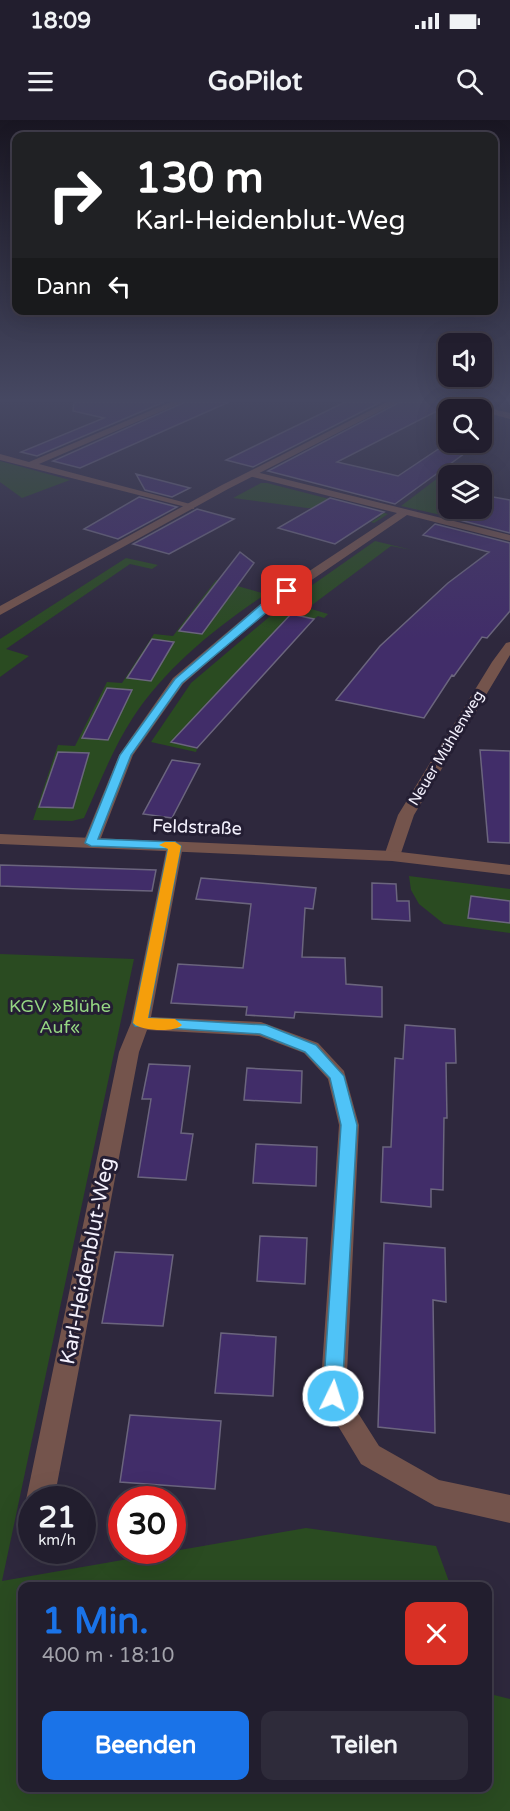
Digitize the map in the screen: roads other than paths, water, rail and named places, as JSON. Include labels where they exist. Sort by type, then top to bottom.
[{"type":"street","points":[[94,481],[190,507]]},
{"type":"street","points":[[0,611],[239,481]]},
{"type":"street","points":[[280,481],[510,538]]},
{"type":"street","points":[[91,843],[126,755],[178,681],[268,604],[405,512]]},
{"type":"street","name":"Neuer Mühlenweg","points":[[392,856],[406,815],[498,662],[510,646]]},
{"type":"street","name":"Feldstraße","points":[[0,839],[392,856],[510,870]]},
{"type":"street","name":"Karl-Heidenblut-Weg","points":[[43,1486],[129,1052],[140,1023],[175,846]]},
{"type":"street","points":[[140,1023],[261,1029],[311,1048],[337,1076],[349,1125],[333,1396],[370,1455],[435,1493],[510,1509]]},
{"type":"park label","name":"KGV »Blühe Auf«","points":[[60,1016]]}]
